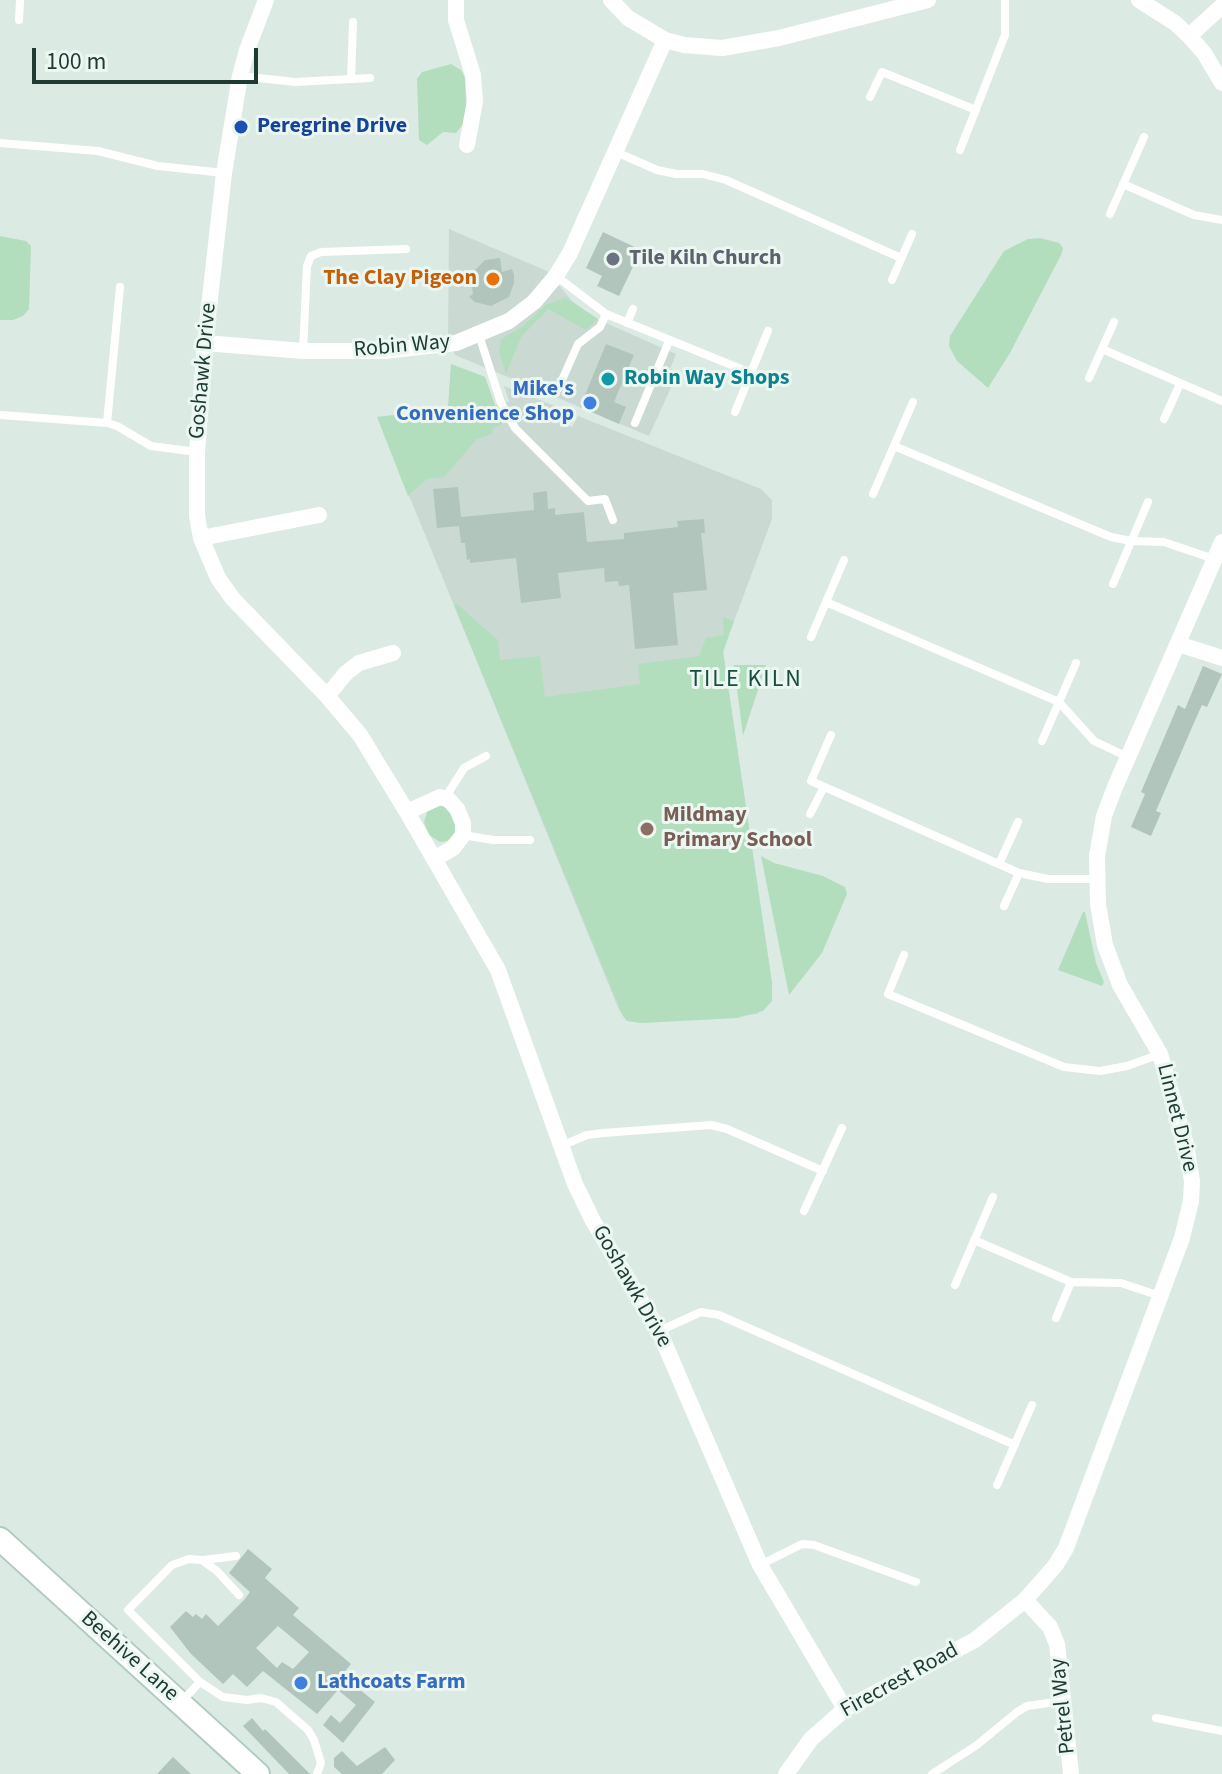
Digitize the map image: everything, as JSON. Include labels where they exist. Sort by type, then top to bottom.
[{"type":"main road","name":"Beehive Lane","points":[[0,1539],[258,1774]]},
{"type":"street","points":[[456,0],[458,29],[473,75],[475,101],[467,145]]},
{"type":"street","points":[[611,0],[628,18],[665,40],[703,47],[741,46],[928,0]]},
{"type":"street","points":[[1139,0],[1189,36],[1204,53],[1222,83]]},
{"type":"street","name":"Goshawk Drive","points":[[264,3],[240,76],[224,173],[205,343],[197,453],[197,516],[201,538],[218,578],[233,599],[327,696],[360,735],[498,970],[561,1146],[593,1221],[659,1331],[760,1565],[845,1709]]},
{"type":"street","points":[[1189,36],[1222,6]]},
{"type":"street","name":"Robin Way","points":[[205,343],[347,353],[423,348],[456,343],[509,321],[534,302],[556,276],[581,231],[665,40]]},
{"type":"street","points":[[201,538],[319,515]]},
{"type":"street","name":"Linnet Drive","points":[[1025,1600],[1055,1566],[1066,1548],[1188,1220],[1192,1181],[1181,1121],[1160,1054],[1113,969],[1100,922],[1096,879],[1104,816],[1222,542]]},
{"type":"street","points":[[1178,644],[1222,658]]},
{"type":"street","points":[[327,696],[359,663],[393,653]]},
{"type":"street","points":[[407,812],[440,797],[457,809],[463,823],[463,835],[453,848],[434,859]]},
{"type":"street","name":"Petrel Way","points":[[1025,1600],[1054,1634],[1071,1774]]},
{"type":"street","name":"Firecrest Road","points":[[786,1774],[811,1739],[845,1709],[975,1640],[1025,1600]]},
{"type":"lane","points":[[19,20],[20,0]]},
{"type":"lane","points":[[960,150],[1005,35],[1005,0]]},
{"type":"lane","points":[[351,79],[353,22]]},
{"type":"lane","points":[[870,97],[882,72],[976,110]]},
{"type":"lane","points":[[240,76],[295,82],[370,78]]},
{"type":"lane","points":[[1110,214],[1144,137]]},
{"type":"lane","points":[[0,143],[98,151],[158,166],[224,173]]},
{"type":"lane","points":[[616,152],[657,170],[703,174],[726,180],[901,258]]},
{"type":"lane","points":[[1123,184],[1194,215],[1222,220]]},
{"type":"lane","points":[[892,280],[912,234]]},
{"type":"lane","points":[[303,351],[307,266],[311,256],[321,252],[406,249]]},
{"type":"lane","points":[[556,276],[606,314],[751,373]]},
{"type":"lane","points":[[107,423],[120,287]]},
{"type":"lane","points":[[627,323],[633,309]]},
{"type":"lane","points":[[558,389],[578,344],[600,327],[606,314]]},
{"type":"lane","points":[[1089,378],[1114,322]]},
{"type":"lane","points":[[735,412],[768,331]]},
{"type":"lane","points":[[479,335],[501,403],[515,428],[588,501],[605,499],[613,520]]},
{"type":"lane","points":[[635,423],[669,341]]},
{"type":"lane","points":[[1102,349],[1222,401]]},
{"type":"lane","points":[[1164,419],[1180,384]]},
{"type":"lane","points":[[873,494],[913,402]]},
{"type":"lane","points":[[1,415],[107,423],[151,446],[197,453]]},
{"type":"lane","points":[[894,446],[1111,537],[1164,542],[1215,559]]},
{"type":"lane","points":[[1113,584],[1148,502]]},
{"type":"lane","points":[[811,637],[844,560]]},
{"type":"lane","points":[[826,602],[1059,702],[1094,741],[1128,757]]},
{"type":"lane","points":[[1042,741],[1076,663]]},
{"type":"lane","points":[[831,735],[811,781],[1019,873],[1048,879],[1096,879]]},
{"type":"lane","points":[[445,798],[464,768],[486,756]]},
{"type":"lane","points":[[810,814],[824,787]]},
{"type":"lane","points":[[999,864],[1018,822]]},
{"type":"lane","points":[[463,835],[493,840],[530,840]]},
{"type":"lane","points":[[1004,906],[1019,873]]},
{"type":"lane","points":[[904,955],[888,994],[1064,1067],[1100,1071],[1127,1066],[1160,1054]]},
{"type":"lane","points":[[561,1146],[587,1135],[711,1125],[823,1171]]},
{"type":"lane","points":[[804,1211],[842,1128]]},
{"type":"lane","points":[[955,1285],[993,1197]]},
{"type":"lane","points":[[974,1240],[1071,1282],[1121,1283],[1161,1296]]},
{"type":"lane","points":[[1056,1318],[1071,1282]]},
{"type":"lane","points":[[659,1331],[701,1312],[719,1315],[1015,1445]]},
{"type":"lane","points":[[997,1485],[1032,1405]]},
{"type":"lane","points":[[760,1565],[802,1544],[814,1545],[916,1582]]},
{"type":"lane","points":[[236,1556],[189,1559],[172,1565],[128,1610],[200,1682],[223,1697],[261,1698],[276,1702],[308,1730],[314,1740],[321,1763],[317,1774]]},
{"type":"lane","points":[[202,1560],[239,1595]]},
{"type":"lane","points":[[180,1703],[200,1682]]},
{"type":"lane","points":[[932,1774],[977,1745],[1027,1706],[1063,1701]]},
{"type":"lane","points":[[1156,1718],[1222,1731]]},
{"type":"shaded area","name":"Robin Way Shops","points":[[449,229],[547,271],[572,301],[597,319],[676,354],[670,369],[678,372],[649,436],[455,355],[448,334]]},
{"type":"shaded area","name":"Mildmay Primary School","points":[[451,364],[485,377],[493,406],[509,401],[504,386],[560,408],[555,419],[572,427],[578,416],[761,489],[772,500],[772,519],[723,651],[772,983],[772,1001],[757,1014],[642,1023],[627,1021],[619,1010],[377,417],[448,409]]},
{"type":"green space","points":[[451,64],[461,70],[465,78],[463,124],[456,133],[443,132],[427,145],[419,140],[417,79],[422,72]]},
{"type":"green space","points":[[0,236],[26,241],[31,246],[29,309],[13,320],[0,320]]},
{"type":"green space","points":[[1040,238],[1059,243],[1063,248],[1061,255],[1010,353],[988,388],[957,361],[949,346],[950,336],[1004,251],[1028,239]]},
{"type":"green space","points":[[566,298],[598,319],[586,330],[548,309],[521,337],[506,374],[499,352],[501,339],[522,327],[547,304]]},
{"type":"green space","points":[[451,364],[485,377],[502,424],[493,428],[492,434],[477,439],[444,477],[427,479],[408,496],[377,417],[448,409]]},
{"type":"green space","points":[[457,604],[498,640],[500,660],[540,656],[545,697],[640,684],[638,664],[699,656],[706,638],[724,635],[723,617],[734,621],[723,652],[772,983],[772,1001],[763,1011],[737,1018],[642,1023],[627,1021],[623,1016],[454,605]]},
{"type":"green space","points":[[734,665],[766,665],[743,736]]},
{"type":"green space","points":[[438,803],[450,809],[456,822],[456,833],[447,841],[440,842],[429,835],[424,822],[428,809]]},
{"type":"green space","points":[[761,856],[774,863],[823,876],[845,887],[847,894],[822,953],[789,995]]},
{"type":"green space","points":[[1083,912],[1104,982],[1102,986],[1058,970]]},
{"type":"building","name":"Tile Kiln Church","points":[[603,232],[641,250],[619,296],[597,286],[602,276],[586,268]]},
{"type":"building","name":"The Clay Pigeon","points":[[500,258],[502,272],[512,269],[514,275],[509,297],[491,306],[475,302],[469,297],[473,294],[471,282],[474,271],[485,260]]},
{"type":"building","name":"Robin Way Shops","points":[[606,344],[634,355],[614,402],[626,407],[619,424],[580,407]]},
{"type":"building","points":[[458,487],[461,517],[534,510],[533,493],[547,491],[548,509],[555,508],[555,515],[584,512],[587,542],[624,539],[624,533],[678,527],[677,521],[704,519],[705,533],[701,533],[707,590],[673,593],[678,645],[635,649],[629,585],[619,586],[618,581],[605,582],[604,568],[558,573],[561,598],[521,603],[516,558],[470,563],[465,543],[461,543],[459,526],[437,528],[433,489]]},
{"type":"building","points":[[1203,666],[1222,674],[1207,707],[1202,705],[1193,725],[1156,811],[1161,813],[1151,836],[1131,827],[1145,794],[1141,792],[1178,705],[1185,709]]},
{"type":"building","points":[[248,1549],[272,1569],[265,1578],[299,1608],[293,1615],[351,1664],[342,1675],[375,1702],[343,1743],[323,1725],[331,1715],[340,1723],[356,1705],[338,1690],[317,1714],[263,1671],[247,1687],[233,1674],[223,1684],[191,1654],[170,1627],[186,1611],[202,1619],[206,1614],[218,1626],[250,1592],[229,1573]],"holes":[[[278,1626],[309,1652],[293,1669],[282,1662],[277,1668],[256,1648]]]},
{"type":"building","points":[[252,1718],[310,1774],[289,1774],[243,1726]]},
{"type":"building","points":[[385,1747],[395,1760],[382,1774],[342,1774],[334,1767],[334,1758],[342,1751],[357,1766]]},
{"type":"building","points":[[173,1757],[191,1774],[157,1774]]},
{"type":"place","name":"Peregrine Drive","points":[[241,127]]},
{"type":"place","name":"Tile Kiln Church","points":[[613,259]]},
{"type":"place","name":"The Clay Pigeon","points":[[493,279]]},
{"type":"place","name":"Robin Way Shops","points":[[608,379]]},
{"type":"place","name":"Mike's Convenience Shop","points":[[590,403]]},
{"type":"place","name":"Mildmay Primary School","points":[[647,829]]},
{"type":"place","name":"Lathcoats Farm","points":[[301,1683]]},
{"type":"district","name":"TILE KILN","points":[[746,681]]}]
